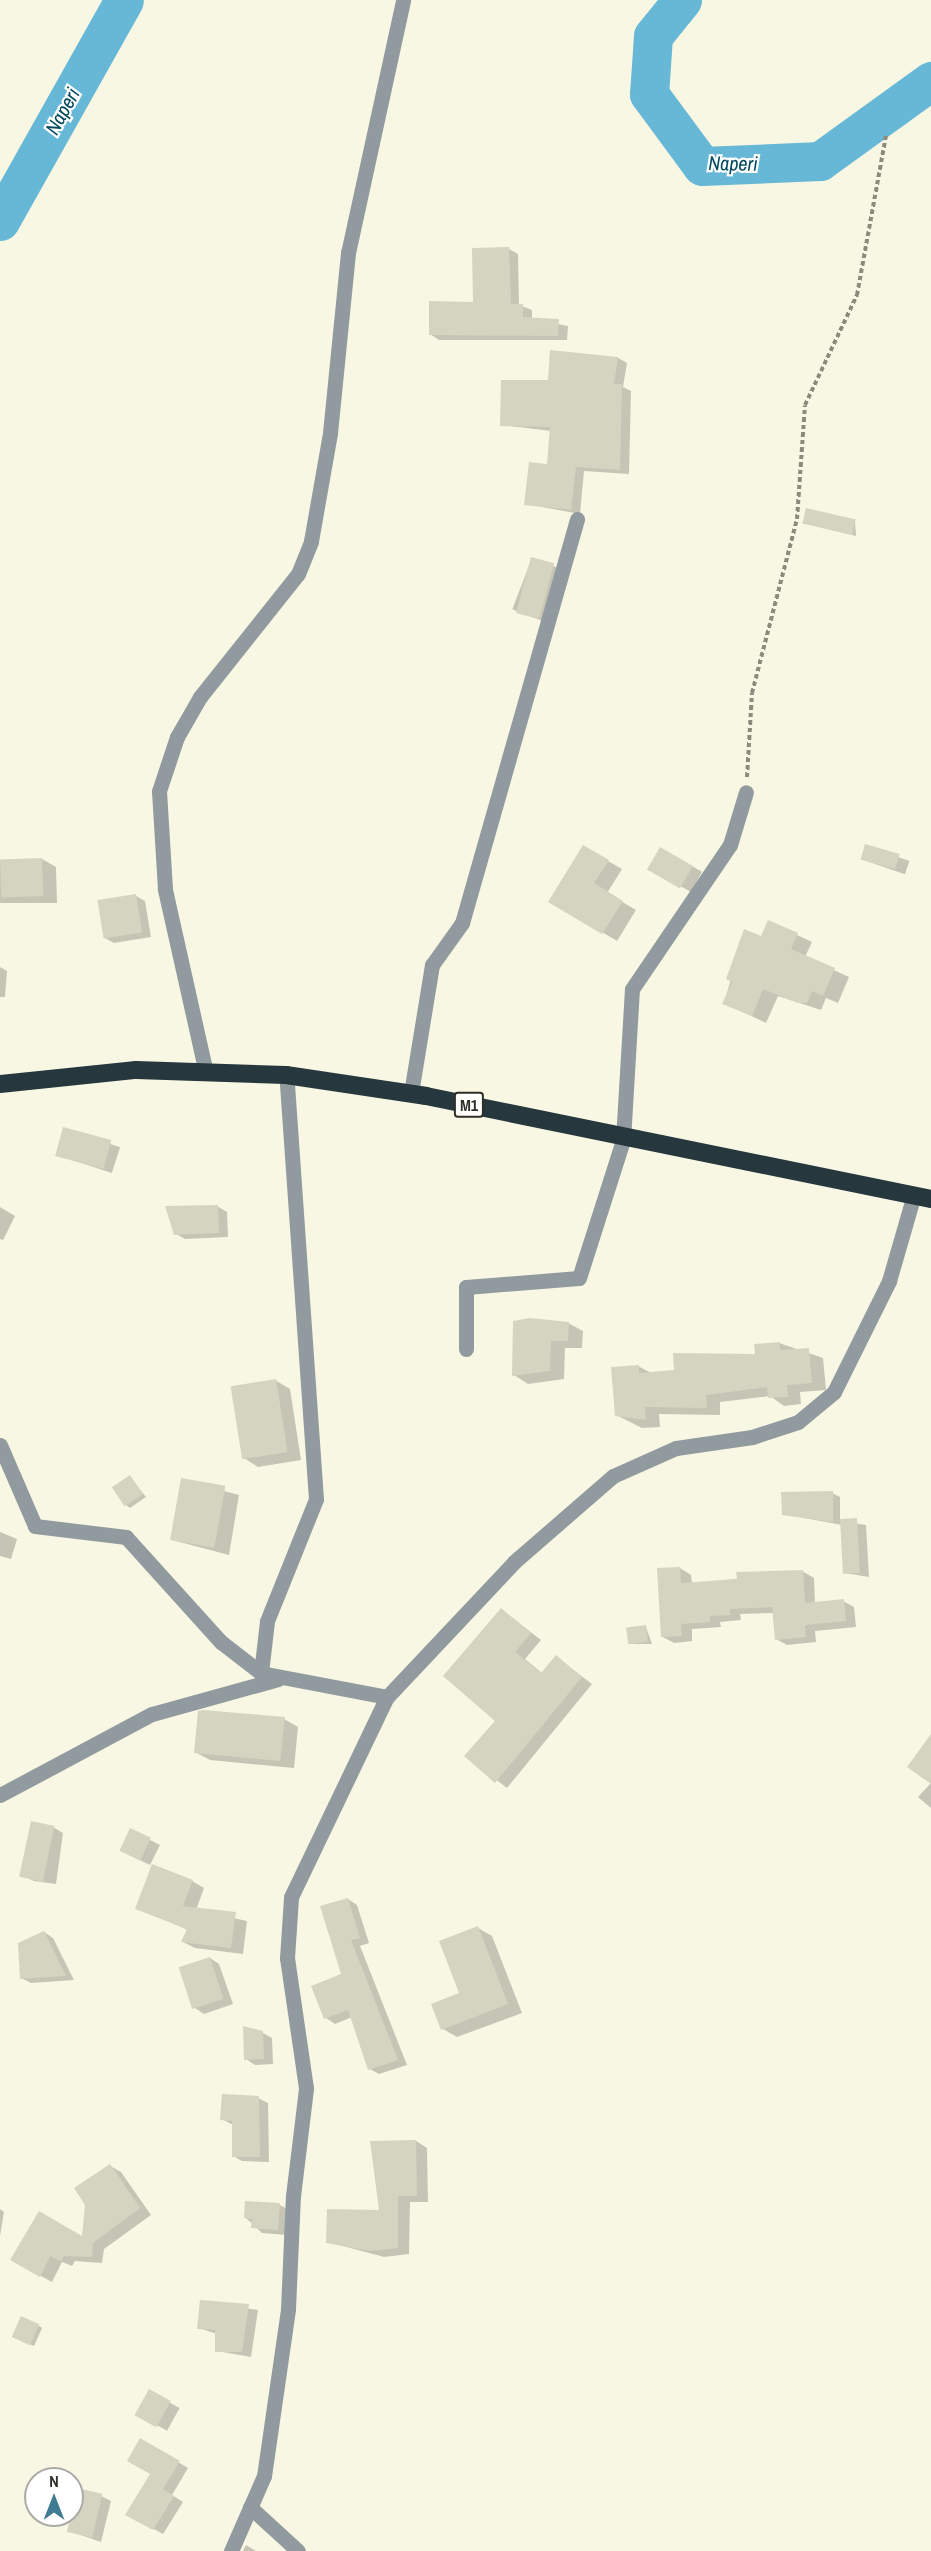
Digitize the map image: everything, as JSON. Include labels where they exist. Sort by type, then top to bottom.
[{"type":"highway","name":"M1","points":[[0,1084],[136,1070],[286,1075],[411,1094],[623,1140],[913,1198],[931,1199]]},
{"type":"street","points":[[206,1073],[165,889],[159,791],[177,737],[200,697],[298,574],[311,541],[330,433],[348,253],[403,0]]},
{"type":"street","points":[[411,1094],[432,965],[462,923],[577,519]]},
{"type":"street","points":[[466,1348],[466,1287],[579,1278],[623,1140],[632,989],[730,845],[746,792]]},
{"type":"street","points":[[261,1673],[267,1621],[316,1498],[286,1075]]},
{"type":"street","points":[[231,2551],[264,2476],[288,2309],[293,2196],[304,2123],[302,2044],[286,1958],[291,1897],[387,1698],[514,1562],[613,1476],[676,1448],[752,1437],[798,1422],[834,1392],[889,1281],[913,1198]]},
{"type":"street","points":[[0,1445],[35,1526],[126,1537],[220,1642],[261,1673],[279,1679],[387,1698]]},
{"type":"street","points":[[0,1795],[152,1714],[279,1679]]},
{"type":"street","points":[[250,2507],[298,2551]]},
{"type":"path","points":[[746,792],[752,693],[797,519],[805,405],[857,295],[886,136]]},
{"type":"building","points":[[509,247],[511,304],[523,304],[523,317],[559,319],[558,336],[429,335],[429,301],[473,302],[472,248]]},
{"type":"building","points":[[550,350],[618,357],[614,384],[622,384],[620,470],[576,467],[571,510],[524,505],[529,462],[547,464],[550,427],[500,426],[501,380],[548,380]]},
{"type":"building","points":[[806,508],[856,519],[852,535],[802,524]]},
{"type":"building","points":[[531,557],[554,563],[539,619],[516,613]]},
{"type":"building","points":[[865,844],[900,854],[895,869],[861,859]]},
{"type":"building","points":[[583,845],[609,860],[594,883],[623,901],[602,934],[548,902]]},
{"type":"building","points":[[660,847],[693,866],[680,889],[647,870]]},
{"type":"building","points":[[42,858],[43,896],[1,897],[0,859]]},
{"type":"building","points":[[136,894],[142,933],[104,939],[97,900]]},
{"type":"building","points":[[768,920],[798,933],[791,949],[835,968],[823,996],[812,991],[807,1003],[798,1003],[763,989],[752,1016],[722,1004],[732,982],[726,979],[744,929],[761,936]]},
{"type":"building","points":[[63,1127],[111,1140],[104,1169],[55,1156]]},
{"type":"building","points":[[218,1205],[219,1233],[174,1235],[165,1206]]},
{"type":"building","points":[[530,1318],[569,1322],[568,1341],[551,1341],[550,1371],[512,1376],[513,1321]]},
{"type":"building","points":[[780,1342],[780,1350],[809,1348],[812,1383],[787,1385],[788,1397],[768,1398],[767,1387],[706,1395],[707,1408],[645,1407],[646,1420],[615,1416],[611,1367],[639,1365],[639,1373],[674,1370],[673,1353],[755,1354],[754,1344]]},
{"type":"building","points":[[276,1379],[288,1452],[242,1459],[231,1386]]},
{"type":"building","points":[[130,1475],[143,1494],[125,1506],[112,1487]]},
{"type":"building","points":[[181,1478],[225,1486],[214,1548],[170,1540]]},
{"type":"building","points":[[833,1491],[833,1522],[782,1515],[781,1492]]},
{"type":"building","points":[[857,1518],[860,1573],[843,1574],[840,1519]]},
{"type":"building","points":[[680,1567],[681,1583],[737,1579],[736,1572],[803,1570],[805,1603],[844,1599],[846,1621],[805,1625],[806,1637],[775,1640],[772,1607],[730,1609],[730,1615],[710,1616],[710,1622],[681,1624],[682,1636],[661,1637],[657,1568]]},
{"type":"building","points":[[501,1608],[531,1633],[515,1652],[541,1673],[556,1655],[582,1677],[495,1783],[464,1756],[495,1721],[443,1676]]},
{"type":"building","points":[[646,1625],[648,1642],[628,1644],[626,1627]]},
{"type":"building","points":[[198,1711],[285,1717],[280,1761],[194,1753]]},
{"type":"building","points":[[931,1734],[931,1784],[907,1767]]},
{"type":"building","points":[[31,1821],[54,1826],[43,1882],[19,1877]]},
{"type":"building","points":[[130,1828],[151,1838],[140,1860],[119,1851]]},
{"type":"building","points":[[152,1864],[193,1880],[183,1906],[236,1912],[231,1948],[181,1942],[187,1929],[135,1909]]},
{"type":"building","points":[[348,1898],[360,1938],[351,1940],[398,2060],[368,2070],[348,2010],[324,2019],[311,1986],[341,1974],[320,1906]]},
{"type":"building","points":[[478,1926],[508,2004],[441,2030],[431,2004],[459,1993],[439,1941]]},
{"type":"building","points":[[44,1931],[66,1976],[20,1979],[18,1943]]},
{"type":"building","points":[[210,1957],[224,1999],[192,2009],[179,1967]]},
{"type":"building","points":[[243,2026],[263,2031],[264,2059],[244,2060]]},
{"type":"building","points":[[222,2094],[259,2096],[260,2157],[232,2157],[232,2121],[220,2120]]},
{"type":"building","points":[[416,2140],[417,2196],[398,2196],[398,2248],[370,2251],[326,2243],[327,2209],[379,2210],[370,2141]]},
{"type":"building","points":[[110,2164],[140,2208],[93,2243],[92,2257],[64,2256],[61,2261],[50,2256],[40,2277],[10,2260],[39,2211],[82,2236],[85,2205],[74,2188]]},
{"type":"building","points":[[245,2201],[280,2203],[278,2230],[251,2228],[252,2219],[244,2218]]},
{"type":"building","points":[[200,2300],[249,2304],[242,2352],[215,2352],[215,2330],[197,2329]]},
{"type":"building","points":[[21,2316],[39,2324],[30,2345],[12,2337]]},
{"type":"building","points":[[149,2389],[171,2401],[156,2427],[134,2415]]},
{"type":"building","points":[[140,2438],[180,2461],[163,2489],[174,2496],[153,2530],[125,2515],[150,2474],[127,2461]]},
{"type":"building","points":[[84,2490],[102,2494],[92,2538],[67,2532],[68,2527],[84,2527]]},
{"type":"waterway","name":"Naperi","points":[[0,221],[124,0]]},
{"type":"waterway","name":"Naperi","points":[[682,0],[653,36],[649,94],[702,166],[820,161],[931,81]]}]
